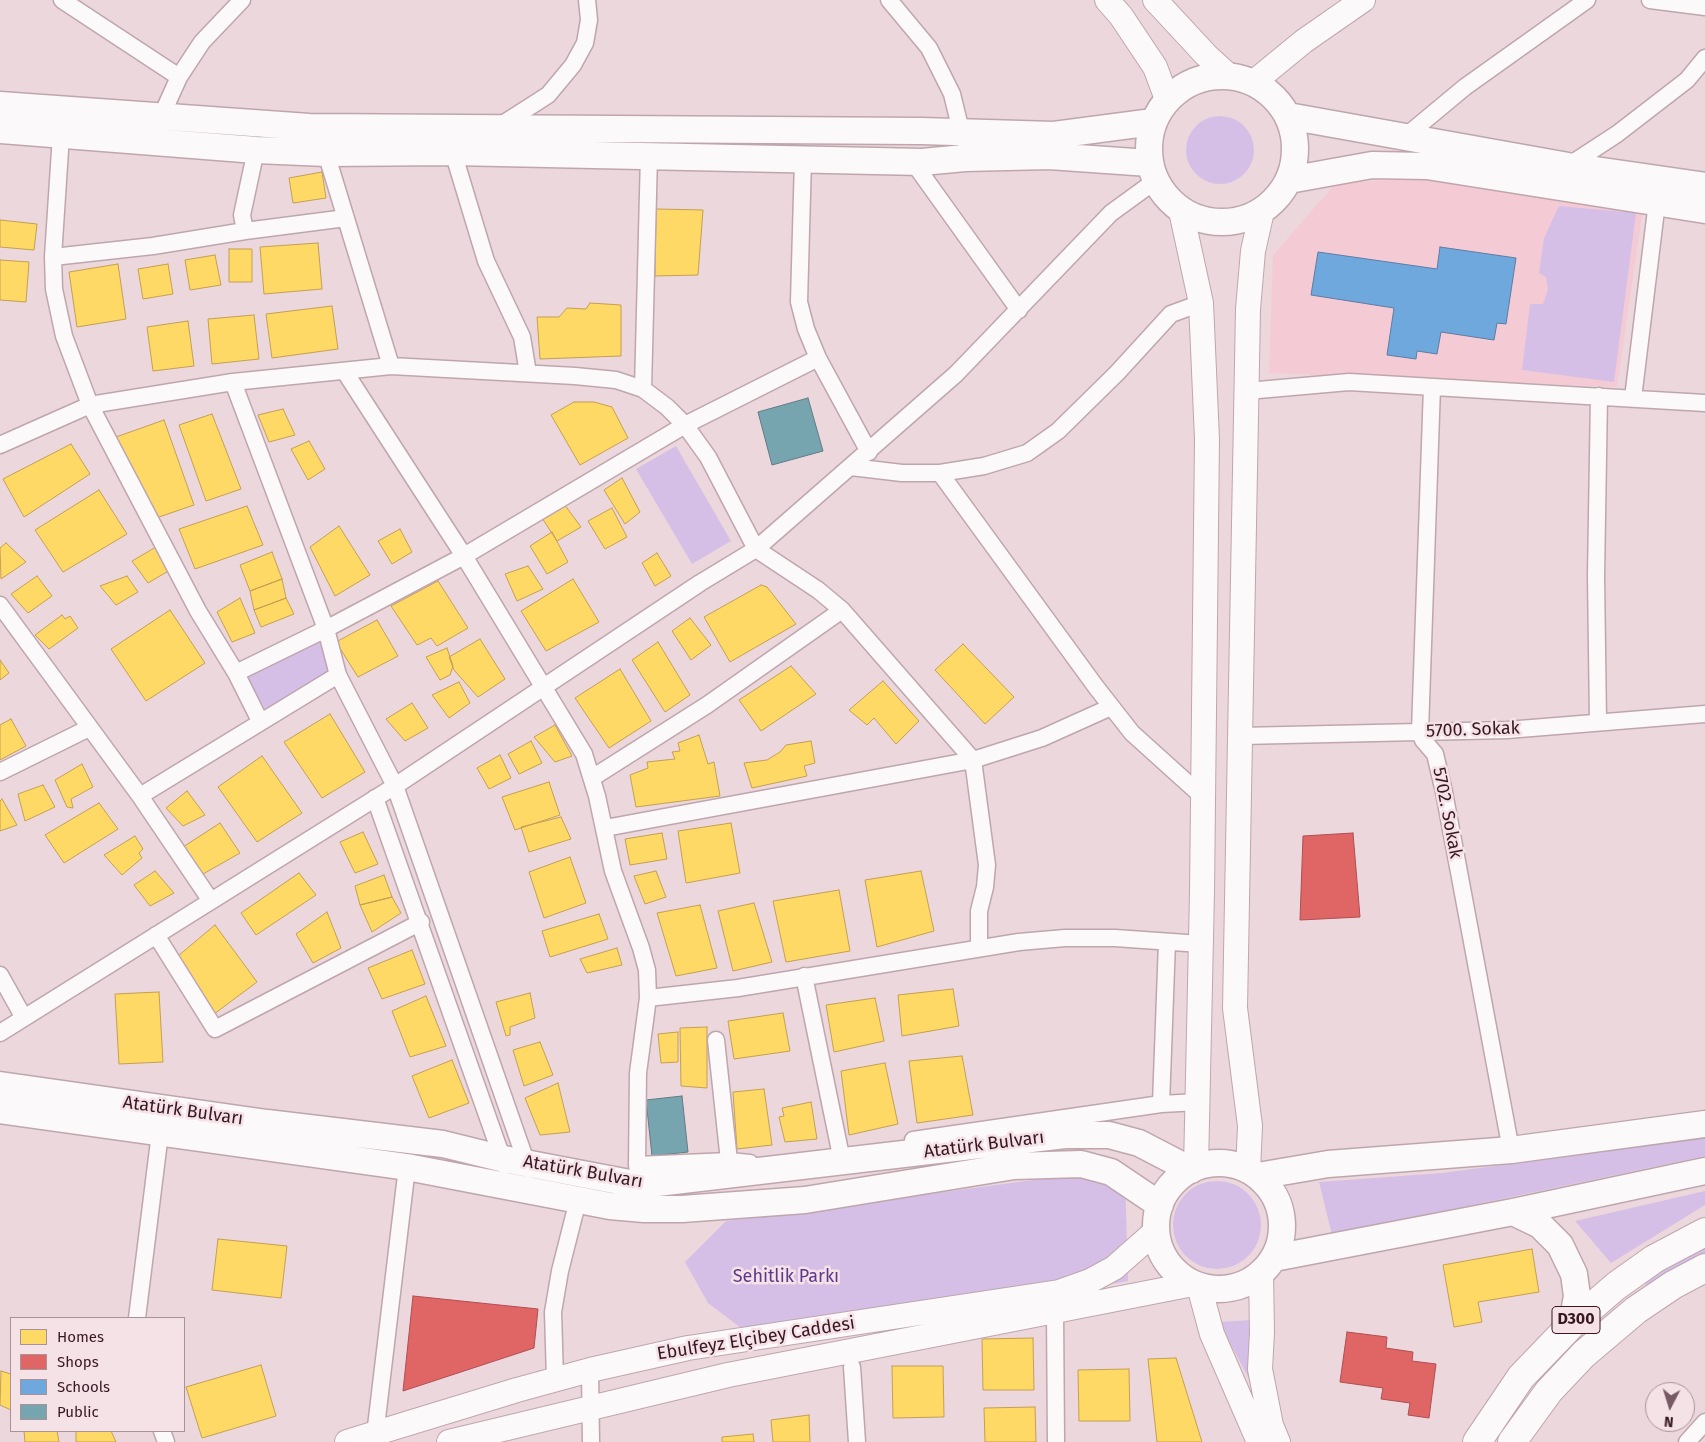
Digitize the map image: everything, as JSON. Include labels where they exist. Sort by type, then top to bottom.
[{"type":"highway","name":"D300","points":[[1477,1442],[1521,1377],[1572,1324],[1616,1286],[1654,1259],[1705,1232]]},
{"type":"highway","name":"D300","points":[[1512,1442],[1549,1391],[1584,1354],[1636,1310],[1673,1285],[1705,1268]]},
{"type":"main road","points":[[1107,0],[1121,16],[1155,67],[1167,99]]},
{"type":"main road","points":[[1155,0],[1206,55],[1229,76]]},
{"type":"main road","points":[[1254,82],[1304,42],[1363,0]]},
{"type":"main road","points":[[1229,76],[1254,82],[1274,96],[1288,116],[1295,136],[1296,158],[1290,180],[1280,195],[1262,211],[1237,222],[1213,222],[1181,211],[1167,199],[1152,172],[1148,152],[1153,122],[1167,99],[1178,90],[1201,78],[1229,76]]},
{"type":"main road","points":[[0,105],[309,127],[412,140],[453,152],[914,162],[964,146],[1153,122]]},
{"type":"main road","points":[[1288,116],[1568,166],[1705,186]]},
{"type":"main road","points":[[0,130],[256,150],[326,152],[496,128],[921,131],[964,146],[1049,156],[1152,172]]},
{"type":"main road","points":[[1290,180],[1372,165],[1427,166],[1705,210]]},
{"type":"main road","points":[[1181,211],[1201,303],[1207,439],[1198,1102],[1194,1169]]},
{"type":"main road","points":[[1262,211],[1253,251],[1250,290],[1236,1008],[1250,1126],[1253,1174],[1274,1196],[1280,1208],[1282,1234],[1267,1266],[1260,1369],[1271,1425],[1278,1442]]},
{"type":"main road","name":"Atatürk Bulvarı","points":[[0,1085],[267,1123],[443,1144],[640,1186],[682,1209],[805,1200],[1014,1166],[1081,1164],[1111,1172],[1160,1205]]},
{"type":"main road","name":"Atatürk Bulvarı","points":[[0,1110],[407,1167],[578,1200],[640,1186],[1065,1135],[1109,1136],[1139,1142],[1194,1169]]},
{"type":"main road","points":[[1705,1124],[1511,1150],[1328,1164],[1253,1174],[1222,1164],[1194,1169],[1174,1183],[1160,1205],[1156,1231],[1164,1257],[1182,1277],[1196,1285],[1215,1289],[1232,1288],[1247,1283],[1267,1266],[1705,1171]]},
{"type":"main road","points":[[1513,1212],[1540,1225],[1560,1245],[1574,1274],[1577,1296],[1572,1324]]},
{"type":"main road","name":"Ebulfeyz Elçibey Caddesi","points":[[347,1442],[555,1379],[688,1348],[1059,1292],[1090,1281],[1114,1268],[1156,1231]]},
{"type":"main road","points":[[1196,1285],[1212,1334],[1259,1442]]},
{"type":"main road","name":"Ebulfeyz Elçibey Caddesi","points":[[449,1442],[728,1375],[1196,1285]]},
{"type":"street","points":[[62,0],[179,77]]},
{"type":"street","points":[[161,117],[179,77],[202,42],[242,0]]},
{"type":"street","points":[[889,0],[929,48],[952,94],[964,146]]},
{"type":"street","points":[[1406,136],[1466,87],[1587,0]]},
{"type":"street","points":[[1650,0],[1705,7]]},
{"type":"street","points":[[496,128],[548,95],[573,65],[585,43],[591,2]]},
{"type":"street","points":[[1568,166],[1617,134],[1686,80],[1705,58]]},
{"type":"street","points":[[61,135],[53,257],[54,289],[64,336],[90,405],[198,610],[236,673],[260,721]]},
{"type":"street","points":[[245,231],[242,215],[256,150]]},
{"type":"street","points":[[326,152],[391,366]]},
{"type":"street","points":[[453,152],[486,261],[522,337],[528,373]]},
{"type":"street","points":[[643,389],[649,155]]},
{"type":"street","points":[[803,159],[800,302],[806,329],[818,358],[869,452]]},
{"type":"street","points":[[914,162],[1019,310]]},
{"type":"street","points":[[0,1033],[395,786],[700,583],[756,549],[956,374],[1152,172]]},
{"type":"street","points":[[1633,398],[1656,202]]},
{"type":"street","points":[[53,257],[154,246],[245,231],[346,218]]},
{"type":"street","points":[[851,467],[902,473],[940,473],[984,466],[1028,453],[1058,431],[1117,373],[1171,314],[1201,303]]},
{"type":"street","points":[[236,673],[326,629],[464,556],[684,425],[818,358]]},
{"type":"street","points":[[0,445],[90,405],[233,382],[391,366],[528,373],[616,380],[643,389],[667,407],[684,425],[708,457],[756,549],[818,590],[842,610],[973,760],[987,865],[985,887],[979,911],[979,946]]},
{"type":"street","points":[[344,372],[464,556],[584,754],[605,828],[613,871],[642,948],[647,970],[648,998],[638,1073],[640,1186],[729,1161],[764,1164],[1161,1104],[1198,1102]]},
{"type":"street","points":[[233,382],[326,629],[338,674],[395,786],[516,1161],[509,1188]]},
{"type":"street","points":[[1247,391],[1332,382],[1705,403]]},
{"type":"street","points":[[1420,731],[1432,387]]},
{"type":"street","points":[[1598,722],[1596,576],[1599,396]]},
{"type":"street","points":[[940,473],[1132,733],[1203,798]]},
{"type":"street","points":[[0,605],[88,728],[140,796],[211,901]]},
{"type":"street","points":[[592,778],[707,705],[842,610]]},
{"type":"street","points":[[140,796],[338,674]]},
{"type":"street","points":[[605,828],[973,760],[1042,738],[1111,707]]},
{"type":"street","name":"5700. Sokak","points":[[1241,736],[1507,730],[1705,714]]},
{"type":"street","points":[[0,772],[88,728]]},
{"type":"street","name":"5702. Sokak","points":[[1420,731],[1423,740],[1435,754],[1444,792],[1511,1150]]},
{"type":"street","points":[[375,798],[421,922],[516,1161],[534,1192]]},
{"type":"street","points":[[156,935],[215,1029],[421,922]]},
{"type":"street","points":[[648,998],[738,988],[979,946],[1065,938],[1200,944]]},
{"type":"street","points":[[1161,1104],[1167,942]]},
{"type":"street","points":[[0,975],[24,1018]]},
{"type":"street","points":[[804,976],[840,1151]]},
{"type":"street","points":[[716,1040],[729,1161]]},
{"type":"street","points":[[137,1317],[160,1133]]},
{"type":"street","points":[[375,1435],[407,1167]]},
{"type":"street","points":[[555,1379],[553,1312],[560,1271],[578,1200]]},
{"type":"street","points":[[1055,1311],[1056,1442]]},
{"type":"street","points":[[852,1367],[857,1442]]},
{"type":"street","points":[[590,1370],[591,1442]]},
{"type":"street","points":[[1687,1442],[1705,1422]]},
{"type":"shaded area","points":[[1424,178],[1643,208],[1617,387],[1269,373],[1273,255],[1336,183]]},
{"type":"green space","points":[[1227,116],[1239,122],[1248,131],[1254,143],[1252,163],[1244,174],[1227,184],[1213,184],[1196,174],[1188,163],[1186,143],[1196,126],[1207,118]]},
{"type":"green space","points":[[1559,206],[1636,213],[1614,382],[1522,370],[1530,304],[1543,304],[1548,289],[1546,277],[1539,273],[1544,238]]},
{"type":"green space","points":[[676,446],[731,541],[692,564],[636,469]]},
{"type":"green space","points":[[320,639],[329,672],[265,709],[245,676]]},
{"type":"green space","points":[[1705,1138],[1705,1156],[1440,1212],[1334,1243],[1319,1182],[1442,1173]]},
{"type":"green space","name":"Sehitlik Parkı","points":[[1086,1173],[1125,1176],[1128,1281],[787,1341],[753,1337],[708,1303],[685,1262],[726,1221]]},
{"type":"green space","points":[[1208,1181],[1226,1181],[1242,1188],[1254,1200],[1261,1216],[1261,1234],[1254,1250],[1242,1262],[1226,1269],[1208,1269],[1192,1262],[1180,1250],[1173,1234],[1173,1216],[1180,1200],[1192,1188]]},
{"type":"green space","points":[[1705,1191],[1705,1205],[1611,1263],[1575,1221]]},
{"type":"green space","points":[[1705,1235],[1705,1259],[1649,1289],[1640,1277]]},
{"type":"green space","points":[[1252,1320],[1250,1381],[1219,1322]]},
{"type":"building: Homes","points":[[322,172],[326,198],[293,203],[289,178]]},
{"type":"building: Homes","points":[[656,209],[703,210],[698,275],[655,276]]},
{"type":"building: Homes","points":[[0,220],[37,224],[34,250],[0,247]]},
{"type":"building: Homes","points":[[318,243],[322,289],[264,294],[260,247]]},
{"type":"building: Homes","points":[[229,249],[252,249],[252,282],[229,282]]},
{"type":"building: Homes","points":[[215,255],[221,285],[190,290],[185,260]]},
{"type":"building: Homes","points":[[0,260],[29,262],[26,302],[0,300]]},
{"type":"building: Homes","points":[[118,264],[126,319],[77,327],[69,272]]},
{"type":"building: Homes","points":[[168,264],[173,294],[143,299],[138,269]]},
{"type":"building: Homes","points":[[590,303],[621,305],[621,356],[540,359],[537,317],[559,317],[567,308],[586,309]]},
{"type":"building: Homes","points":[[332,306],[338,349],[272,358],[266,314]]},
{"type":"building: Homes","points":[[254,315],[259,359],[212,364],[208,319]]},
{"type":"building: Homes","points":[[188,321],[194,366],[153,371],[147,327]]},
{"type":"building: Homes","points":[[574,402],[594,402],[612,407],[628,438],[580,465],[551,415]]},
{"type":"building: Homes","points":[[283,409],[295,435],[269,442],[258,415]]},
{"type":"building: Homes","points":[[212,414],[241,489],[206,501],[179,425]]},
{"type":"building: Homes","points":[[164,420],[194,505],[156,518],[116,437]]},
{"type":"building: Homes","points":[[309,441],[325,469],[308,480],[291,449]]},
{"type":"building: Homes","points":[[71,444],[90,474],[24,517],[3,479]]},
{"type":"building: Homes","points":[[622,478],[640,512],[625,524],[604,490]]},
{"type":"building: Homes","points":[[99,490],[127,534],[63,572],[35,530]]},
{"type":"building: Homes","points":[[564,504],[581,527],[557,541],[542,518]]},
{"type":"building: Homes","points":[[247,506],[263,545],[195,569],[179,529]]},
{"type":"building: Homes","points":[[612,508],[627,537],[605,549],[588,521]]},
{"type":"building: Homes","points":[[339,526],[370,575],[335,596],[310,547]]},
{"type":"building: Homes","points":[[400,529],[412,552],[392,564],[378,541]]},
{"type":"building: Homes","points":[[552,532],[568,562],[547,574],[530,546]]},
{"type":"building: Homes","points":[[6,543],[26,562],[1,579],[0,548]]},
{"type":"building: Homes","points":[[156,547],[170,570],[148,583],[132,561]]},
{"type":"building: Homes","points":[[272,552],[282,579],[250,591],[240,565]]},
{"type":"building: Homes","points":[[657,553],[671,576],[655,586],[642,563]]},
{"type":"building: Homes","points":[[528,566],[543,589],[517,601],[505,574]]},
{"type":"building: Homes","points":[[37,576],[52,596],[28,613],[11,594]]},
{"type":"building: Homes","points":[[127,576],[138,592],[116,605],[100,586]]},
{"type":"building: Homes","points":[[282,579],[286,598],[254,610],[250,591]]},
{"type":"building: Homes","points":[[573,579],[599,622],[546,651],[521,611]]},
{"type":"building: Homes","points":[[438,581],[468,628],[437,646],[431,638],[417,645],[391,606]]},
{"type":"building: Homes","points":[[761,585],[767,587],[796,624],[730,662],[704,617]]},
{"type":"building: Homes","points":[[240,598],[255,633],[232,642],[217,612]]},
{"type":"building: Homes","points":[[286,598],[294,614],[261,627],[254,610]]},
{"type":"building: Homes","points":[[170,610],[205,663],[146,701],[111,649]]},
{"type":"building: Homes","points":[[62,615],[65,619],[70,616],[78,628],[49,649],[35,635]]},
{"type":"building: Homes","points":[[690,618],[711,645],[691,660],[672,631]]},
{"type":"building: Homes","points":[[377,620],[398,656],[358,677],[336,642]]},
{"type":"building: Homes","points":[[480,639],[505,679],[478,697],[454,670],[449,657]]},
{"type":"building: Homes","points":[[658,642],[690,695],[665,712],[632,660]]},
{"type":"building: Homes","points":[[963,644],[1014,697],[985,724],[935,670]]},
{"type":"building: Homes","points":[[447,648],[453,666],[450,675],[440,680],[426,657]]},
{"type":"building: Homes","points":[[0,660],[9,673],[0,680]]},
{"type":"building: Homes","points":[[791,666],[816,694],[761,731],[739,700]]},
{"type":"building: Homes","points":[[620,669],[651,721],[609,748],[575,698]]},
{"type":"building: Homes","points":[[883,681],[919,721],[896,744],[874,718],[867,725],[849,710]]},
{"type":"building: Homes","points":[[459,682],[470,703],[449,718],[432,695]]},
{"type":"building: Homes","points":[[412,703],[428,728],[405,741],[386,719]]},
{"type":"building: Homes","points":[[330,714],[365,772],[322,798],[284,742]]},
{"type":"building: Homes","points":[[11,719],[26,746],[0,760],[0,725]]},
{"type":"building: Homes","points":[[555,725],[572,756],[555,762],[534,737]]},
{"type":"building: Homes","points":[[699,735],[708,764],[714,762],[720,796],[636,807],[630,775],[648,768],[647,762],[675,759],[672,752],[680,751],[678,743]]},
{"type":"building: Homes","points":[[531,741],[542,763],[519,774],[508,754]]},
{"type":"building: Homes","points":[[811,741],[815,763],[804,766],[807,776],[752,788],[744,763],[767,760],[780,752],[786,745]]},
{"type":"building: Homes","points":[[500,755],[511,778],[489,789],[477,768]]},
{"type":"building: Homes","points":[[262,756],[302,813],[257,842],[218,787]]},
{"type":"building: Homes","points":[[82,764],[93,787],[71,799],[73,808],[67,807],[55,780]]},
{"type":"building: Homes","points":[[549,782],[560,815],[515,830],[502,797]]},
{"type":"building: Homes","points":[[43,785],[55,807],[25,821],[18,794]]},
{"type":"building: Homes","points":[[187,791],[205,815],[183,826],[166,808]]},
{"type":"building: Homes","points":[[2,799],[17,825],[0,831],[0,801]]},
{"type":"building: Homes","points":[[99,803],[118,829],[64,863],[45,835]]},
{"type":"building: Homes","points":[[561,817],[571,839],[529,852],[521,827]]},
{"type":"building: Homes","points":[[220,823],[240,853],[203,874],[183,847]]},
{"type":"building: Homes","points":[[731,823],[740,873],[686,883],[678,831]]},
{"type":"building: Homes","points":[[363,832],[378,864],[355,873],[340,842]]},
{"type":"building: Homes","points":[[662,833],[667,859],[630,865],[625,839]]},
{"type":"building: Homes","points":[[135,836],[143,849],[139,853],[142,858],[122,875],[104,855]]},
{"type":"building: Homes","points":[[570,857],[586,903],[544,918],[529,872]]},
{"type":"building: Homes","points":[[155,871],[174,893],[150,906],[134,885]]},
{"type":"building: Homes","points":[[656,871],[666,897],[645,904],[634,876]]},
{"type":"building: Homes","points":[[921,871],[934,931],[877,947],[865,880]]},
{"type":"building: Homes","points":[[299,873],[316,895],[256,935],[241,913]]},
{"type":"building: Homes","points":[[384,875],[392,897],[360,905],[355,886]]},
{"type":"building: Homes","points":[[839,890],[850,951],[786,962],[773,901]]},
{"type":"building: Homes","points":[[392,897],[401,913],[372,932],[360,905]]},
{"type":"building: Homes","points":[[754,903],[772,962],[733,971],[718,911]]},
{"type":"building: Homes","points":[[700,905],[717,968],[676,976],[657,913]]},
{"type":"building: Homes","points":[[327,912],[341,948],[313,963],[296,934]]},
{"type":"building: Homes","points":[[599,914],[608,939],[550,957],[542,931]]},
{"type":"building: Homes","points":[[215,925],[257,982],[214,1014],[178,956]]},
{"type":"building: Homes","points":[[617,948],[622,965],[587,973],[580,959]]},
{"type":"building: Homes","points":[[412,950],[425,984],[382,999],[368,968]]},
{"type":"building: Homes","points":[[953,989],[959,1026],[902,1036],[898,995]]},
{"type":"building: Homes","points":[[159,992],[163,1062],[119,1064],[115,994]]},
{"type":"building: Homes","points":[[530,993],[535,1018],[510,1027],[510,1035],[506,1036],[496,1002]]},
{"type":"building: Homes","points":[[426,996],[446,1046],[410,1057],[392,1011]]},
{"type":"building: Homes","points":[[875,998],[884,1041],[834,1052],[826,1005]]},
{"type":"building: Homes","points":[[783,1013],[790,1051],[734,1059],[728,1021]]},
{"type":"building: Homes","points":[[707,1027],[707,1088],[681,1086],[680,1028]]},
{"type":"building: Homes","points":[[678,1032],[678,1062],[661,1063],[658,1034]]},
{"type":"building: Homes","points":[[540,1042],[553,1075],[524,1086],[513,1050]]},
{"type":"building: Homes","points":[[962,1056],[973,1115],[917,1123],[909,1061]]},
{"type":"building: Homes","points":[[452,1060],[469,1103],[429,1118],[412,1076]]},
{"type":"building: Homes","points":[[885,1063],[898,1124],[849,1135],[841,1071]]},
{"type":"building: Homes","points":[[558,1083],[570,1132],[540,1135],[525,1098]]},
{"type":"building: Homes","points":[[764,1089],[772,1145],[737,1149],[733,1092]]},
{"type":"building: Homes","points":[[811,1102],[817,1139],[785,1142],[779,1117],[784,1116],[782,1108]]},
{"type":"building: Homes","points":[[218,1239],[287,1246],[281,1298],[212,1290]]},
{"type":"building: Homes","points":[[1532,1249],[1539,1292],[1478,1302],[1482,1322],[1454,1327],[1443,1265]]},
{"type":"building: Homes","points":[[1033,1338],[1034,1390],[983,1390],[982,1339]]},
{"type":"building: Homes","points":[[1176,1358],[1202,1442],[1157,1442],[1148,1359]]},
{"type":"building: Homes","points":[[261,1365],[276,1416],[202,1438],[186,1387]]},
{"type":"building: Homes","points":[[892,1366],[943,1366],[944,1417],[893,1418]]},
{"type":"building: Homes","points":[[1129,1369],[1130,1421],[1079,1421],[1078,1370]]},
{"type":"building: Homes","points":[[1,1371],[10,1374],[10,1410],[0,1405]]},
{"type":"building: Homes","points":[[1035,1407],[1036,1442],[985,1442],[984,1408]]},
{"type":"building: Homes","points":[[809,1415],[810,1442],[773,1442],[771,1420]]},
{"type":"building: Homes","points":[[24,1432],[57,1432],[59,1442],[25,1442]]},
{"type":"building: Homes","points":[[76,1432],[111,1432],[116,1442],[76,1442]]},
{"type":"building: Homes","points":[[753,1434],[754,1442],[722,1442],[722,1437]]},
{"type":"building: Shops","points":[[1353,833],[1360,917],[1300,920],[1303,836]]},
{"type":"building: Shops","points":[[413,1296],[538,1309],[534,1348],[403,1391]]},
{"type":"building: Shops","points":[[1347,1332],[1387,1337],[1386,1348],[1413,1352],[1412,1361],[1436,1364],[1429,1418],[1408,1415],[1410,1403],[1381,1399],[1383,1388],[1340,1382]]},
{"type":"building: Schools","points":[[1440,247],[1516,258],[1506,324],[1497,323],[1494,340],[1441,332],[1437,354],[1417,351],[1416,359],[1387,355],[1394,308],[1311,295],[1318,252],[1437,269]]},
{"type":"building: Public","points":[[808,398],[823,451],[772,465],[758,412]]},
{"type":"building: Public","points":[[682,1096],[688,1152],[652,1156],[646,1100]]}]
